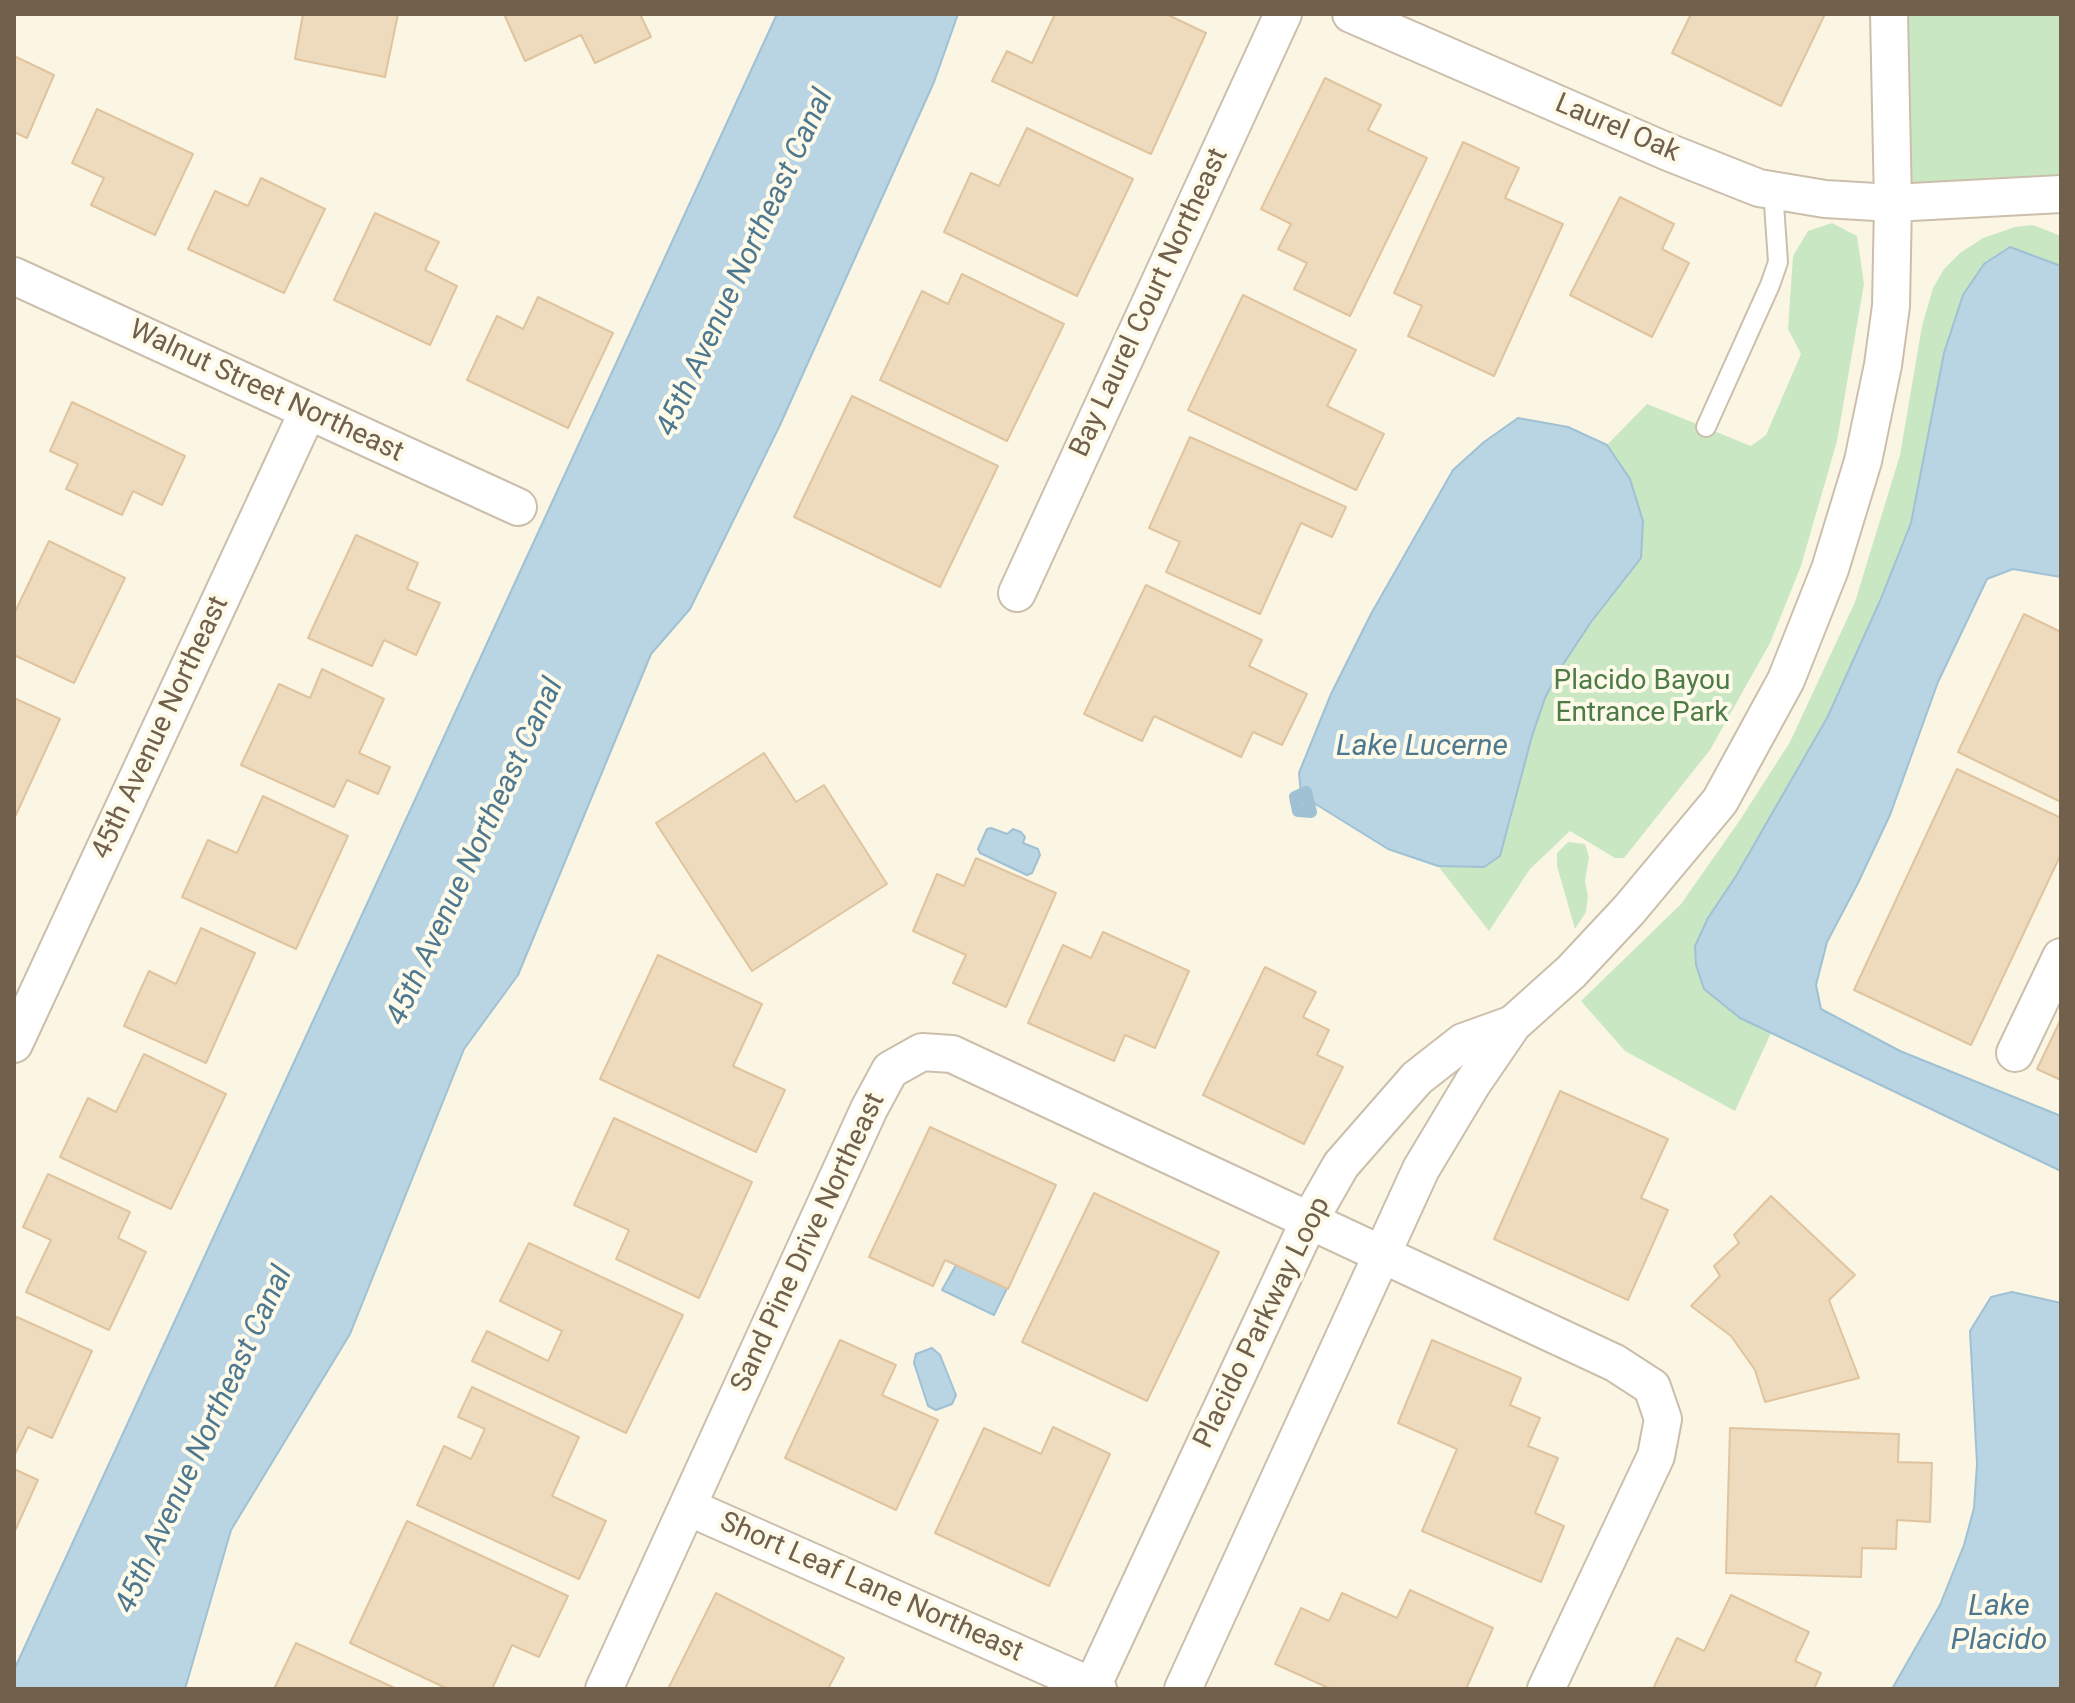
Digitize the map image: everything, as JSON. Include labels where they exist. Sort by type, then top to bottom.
[{"type":"street","name":"Bay Laurel Court Northeast","points":[[1017,593],[1283,14]]},
{"type":"street","name":"Laurel Oak","points":[[1351,14],[1668,152],[1759,188],[1825,199],[1893,203]]},
{"type":"street","name":"Placido Parkway Loop","points":[[1183,1689],[1421,1169],[1472,1084],[1513,1024],[1571,972],[1629,910],[1720,801],[1786,680],[1830,569],[1866,448],[1891,306],[1893,203],[1889,14]]},
{"type":"street","points":[[1893,203],[2061,194]]},
{"type":"street","name":"Walnut Street Northeast","points":[[14,276],[518,507]]},
{"type":"street","name":"45th Avenue Northeast","points":[[14,1044],[308,411]]},
{"type":"street","points":[[2015,1053],[2061,957]]},
{"type":"street","name":"Placido Parkway Loop","points":[[1093,1688],[1309,1221],[1341,1165],[1417,1078],[1463,1042],[1513,1024]]},
{"type":"street","name":"Sand Pine Drive Northeast","points":[[604,1689],[869,1109],[890,1070],[922,1052],[952,1054],[1615,1363],[1652,1387],[1663,1419],[1656,1456],[1546,1689]]},
{"type":"street","name":"Short Leaf Lane Northeast","points":[[688,1507],[1093,1688]]},
{"type":"lane","points":[[1706,427],[1778,262],[1773,190]]},
{"type":"green space","points":[[1889,14],[2061,14],[2061,194],[1893,203]]},
{"type":"green space","name":"Placido Bayou Entrance Park","points":[[1832,223],[1857,236],[1864,284],[1837,441],[1801,566],[1770,643],[1710,750],[1624,858],[1615,858],[1570,831],[1530,869],[1489,931],[1438,866],[1484,867],[1509,826],[1545,698],[1591,622],[1641,558],[1643,520],[1630,479],[1607,445],[1647,404],[1751,446],[1766,435],[1801,354],[1788,329],[1793,256],[1808,231]]},
{"type":"green space","points":[[2033,225],[2061,236],[2061,266],[2010,247],[1944,353],[1911,523],[1880,601],[1827,718],[1736,876],[1708,918],[1740,1018],[1771,1033],[1735,1111],[1625,1051],[1581,1001],[1681,904],[1790,742],[1855,602],[1900,455],[1922,326],[1933,288],[1944,269],[1960,253],[1983,238],[2015,227]]},
{"type":"green space","points":[[1568,842],[1585,844],[1589,857],[1585,881],[1588,896],[1586,912],[1575,929],[1557,866],[1557,853]]},
{"type":"water","name":"45th Avenue Northeast Canal","points":[[777,14],[958,14],[934,82],[780,425],[690,609],[651,654],[518,975],[464,1049],[350,1334],[231,1530],[185,1689],[14,1689],[14,1670]]},
{"type":"water","points":[[2010,247],[2061,266],[2061,577],[2013,569],[1987,579],[1938,682],[1890,815],[1827,942],[1816,985],[1821,1009],[1900,1051],[2061,1116],[2061,1171],[1740,1018],[1704,989],[1696,965],[1695,946],[1708,918],[1736,876],[1827,718],[1880,601],[1911,523],[1944,353],[1963,295],[1984,264]]},
{"type":"water","name":"Lake Lucerne","points":[[1518,418],[1568,427],[1607,445],[1630,479],[1643,521],[1641,558],[1591,622],[1545,698],[1500,856],[1484,867],[1438,866],[1388,849],[1301,795],[1299,773],[1331,694],[1371,614],[1453,470],[1484,442]]},
{"type":"water","points":[[987,829],[1007,834],[1013,829],[1021,832],[1025,837],[1023,843],[1038,849],[1040,855],[1032,873],[1027,875],[980,853],[978,849]]},
{"type":"water","points":[[969,1259],[1016,1270],[994,1315],[942,1290],[956,1265]]},
{"type":"water","name":"Lake Placido","points":[[2012,1292],[2061,1303],[2061,1689],[1892,1689],[1940,1605],[1964,1545],[1974,1508],[1977,1464],[1970,1331],[1991,1297]]},
{"type":"water","points":[[932,1348],[940,1355],[956,1395],[952,1404],[936,1410],[928,1406],[914,1363],[916,1354]]},
{"type":"building","points":[[303,14],[398,14],[385,77],[295,59]]},
{"type":"building","points":[[504,14],[640,14],[651,37],[595,63],[581,35],[525,61]]},
{"type":"building","points":[[1055,14],[1166,14],[1206,33],[1151,154],[992,81],[1007,51],[1032,63]]},
{"type":"building","points":[[1691,14],[1825,14],[1781,106],[1672,53]]},
{"type":"building","points":[[14,56],[54,75],[27,138],[14,132]]},
{"type":"building","points":[[1325,78],[1381,105],[1368,130],[1427,158],[1350,316],[1294,289],[1307,263],[1278,249],[1291,224],[1261,209]]},
{"type":"building","points":[[97,109],[193,154],[155,235],[91,205],[104,178],[72,163]]},
{"type":"building","points":[[1027,128],[1133,179],[1077,296],[944,232],[971,173],[999,186]]},
{"type":"building","points":[[1463,142],[1519,168],[1505,198],[1563,224],[1494,376],[1408,336],[1422,306],[1394,293]]},
{"type":"building","points":[[261,178],[325,209],[284,293],[188,249],[215,191],[248,206]]},
{"type":"building","points":[[1620,197],[1674,224],[1662,249],[1689,263],[1652,337],[1570,295]]},
{"type":"building","points":[[375,213],[439,242],[425,270],[457,286],[430,345],[334,300]]},
{"type":"building","points":[[962,274],[1064,324],[1007,441],[880,380],[922,291],[948,304]]},
{"type":"building","points":[[1243,295],[1356,350],[1327,406],[1384,434],[1356,490],[1188,410]]},
{"type":"building","points":[[538,297],[613,333],[568,428],[467,380],[497,316],[523,329]]},
{"type":"building","points":[[852,396],[998,466],[940,587],[794,517]]},
{"type":"building","points":[[72,402],[185,456],[162,505],[133,491],[122,515],[66,489],[78,464],[50,451]]},
{"type":"building","points":[[1190,437],[1346,507],[1332,537],[1301,523],[1260,614],[1166,572],[1180,542],[1149,528]]},
{"type":"building","points":[[356,535],[418,563],[407,589],[440,603],[416,655],[384,640],[372,666],[308,638]]},
{"type":"building","points":[[49,541],[125,578],[74,683],[14,655],[14,614]]},
{"type":"building","points":[[1146,585],[1262,640],[1249,666],[1307,694],[1282,745],[1253,732],[1241,757],[1154,716],[1142,741],[1084,714]]},
{"type":"building","points":[[2024,614],[2061,632],[2061,802],[1958,752]]},
{"type":"building","points":[[322,669],[384,699],[359,753],[390,767],[378,794],[347,780],[334,807],[241,765],[279,684],[310,698]]},
{"type":"building","points":[[14,698],[60,719],[14,819]]},
{"type":"building","points":[[764,753],[796,802],[824,785],[887,884],[752,971],[656,823]]},
{"type":"building","points":[[1957,769],[2061,818],[2061,854],[1971,1045],[1854,990]]},
{"type":"building","points":[[263,796],[348,836],[296,949],[182,897],[208,840],[237,853]]},
{"type":"building","points":[[976,858],[1056,893],[1006,1007],[953,983],[966,955],[913,931],[937,874],[964,886]]},
{"type":"building","points":[[201,928],[255,953],[206,1063],[124,1026],[149,971],[176,984]]},
{"type":"building","points":[[1103,932],[1189,971],[1155,1048],[1125,1035],[1114,1061],[1028,1023],[1063,945],[1091,958]]},
{"type":"building","points":[[658,955],[762,1004],[733,1066],[785,1090],[756,1152],[600,1079]]},
{"type":"building","points":[[1265,967],[1316,992],[1303,1017],[1329,1030],[1317,1055],[1343,1067],[1304,1144],[1203,1095]]},
{"type":"building","points":[[2061,1019],[2061,1080],[2037,1069]]},
{"type":"building","points":[[144,1054],[226,1094],[171,1209],[60,1157],[88,1098],[116,1112]]},
{"type":"building","points":[[1560,1091],[1668,1139],[1641,1198],[1668,1210],[1628,1300],[1494,1239]]},
{"type":"building","points":[[614,1118],[752,1182],[699,1298],[616,1259],[629,1230],[574,1205]]},
{"type":"building","points":[[930,1127],[1056,1185],[1008,1289],[945,1260],[933,1286],[869,1257]]},
{"type":"building","points":[[48,1174],[130,1212],[118,1238],[146,1252],[109,1330],[26,1292],[51,1240],[23,1227]]},
{"type":"building","points":[[1094,1193],[1219,1252],[1147,1401],[1022,1342]]},
{"type":"building","points":[[1771,1196],[1855,1275],[1829,1300],[1859,1378],[1765,1402],[1755,1370],[1731,1336],[1691,1306],[1720,1276],[1714,1266],[1739,1243],[1734,1235]]},
{"type":"building","points":[[529,1243],[683,1315],[626,1433],[472,1361],[487,1331],[548,1361],[562,1331],[500,1301]]},
{"type":"building","points":[[17,1317],[92,1351],[52,1438],[28,1427],[14,1456],[14,1323]]},
{"type":"building","points":[[840,1340],[896,1365],[882,1395],[938,1420],[896,1510],[785,1458]]},
{"type":"building","points":[[1432,1340],[1521,1378],[1510,1405],[1540,1418],[1528,1446],[1558,1458],[1535,1513],[1564,1526],[1541,1582],[1422,1531],[1457,1449],[1398,1423]]},
{"type":"building","points":[[472,1387],[579,1437],[552,1496],[606,1521],[579,1579],[417,1505],[444,1446],[471,1459],[485,1429],[458,1417]]},
{"type":"building","points":[[1053,1427],[1110,1454],[1049,1586],[935,1533],[984,1428],[1041,1454]]},
{"type":"building","points":[[1730,1428],[1899,1434],[1898,1462],[1932,1463],[1930,1522],[1897,1520],[1896,1549],[1862,1548],[1861,1577],[1726,1573]]},
{"type":"building","points":[[14,1469],[38,1480],[14,1533]]},
{"type":"building","points":[[407,1521],[568,1596],[539,1657],[512,1645],[492,1689],[448,1689],[350,1643]]},
{"type":"building","points":[[1410,1590],[1493,1628],[1466,1689],[1331,1689],[1275,1664],[1301,1608],[1329,1621],[1342,1593],[1397,1618]]},
{"type":"building","points":[[716,1593],[844,1658],[828,1689],[668,1689]]},
{"type":"building","points":[[1731,1595],[1809,1632],[1795,1661],[1821,1673],[1814,1689],[1653,1689],[1677,1638],[1704,1651]]},
{"type":"building","points":[[296,1643],[397,1689],[274,1689]]},
{"type":"waterway","points":[[1306,792],[1311,812],[1298,811],[1295,797],[1306,792]]}]
